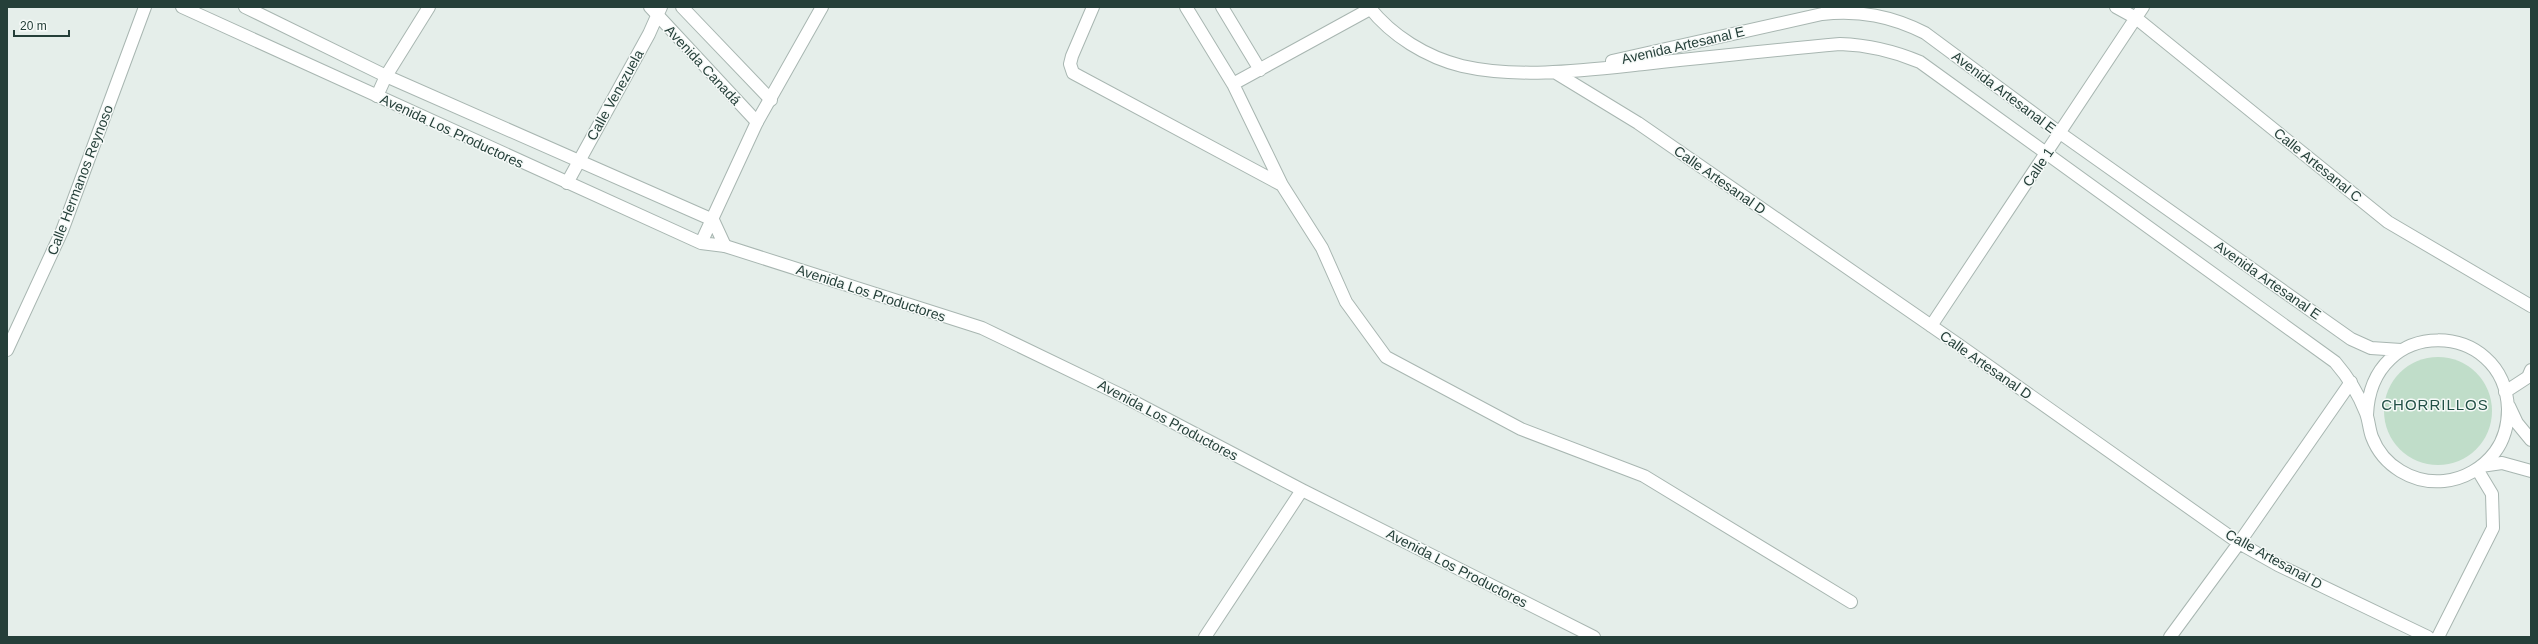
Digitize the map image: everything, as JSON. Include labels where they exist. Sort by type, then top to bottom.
[{"type":"street","name":"Calle Hermanos Reynoso","points":[[7,350],[62,231],[145,7]]},
{"type":"street","name":"Avenida Los Productores","points":[[182,7],[701,243],[725,246],[982,328],[1122,395],[1302,490],[1594,637]]},
{"type":"street","name":"Avenida Los Productores","points":[[245,7],[386,76],[713,220]]},
{"type":"street","points":[[377,96],[386,76],[429,7]]},
{"type":"street","name":"Avenida Canadá","points":[[682,7],[771,100]]},
{"type":"street","points":[[701,243],[713,220],[757,122],[771,100],[822,7]]},
{"type":"street","points":[[1093,7],[1072,56],[1070,64],[1073,73],[1282,185]]},
{"type":"street","points":[[1186,7],[1233,84],[1282,185],[1322,248],[1346,302],[1386,357],[1521,429],[1644,476],[1851,602]]},
{"type":"street","points":[[1222,7],[1260,70]]},
{"type":"street","name":"Calle Artesanal C","points":[[2116,7],[2136,18],[2388,222],[2531,306]]},
{"type":"street","name":"Calle 1","points":[[1931,326],[2143,7]]},
{"type":"street","points":[[1233,84],[1370,8]]},
{"type":"street","name":"Avenida Artesanal E","points":[[1370,8],[1382,22],[1411,44],[1445,61],[1463,66],[1556,73],[1840,44],[1862,45],[1901,54],[1920,62],[2335,362],[2351,382],[2367,415]]},
{"type":"street","name":"Avenida Canadá","points":[[656,10],[757,122]]},
{"type":"street","name":"Calle Venezuela","points":[[567,183],[656,10]]},
{"type":"street","name":"Avenida Artesanal E","points":[[1556,73],[1822,14],[1856,12],[1890,18],[1925,33],[2060,133],[2351,339],[2371,348],[2401,350]]},
{"type":"street","name":"Calle Artesanal D","points":[[1556,73],[1638,123],[1931,326],[2239,543],[2278,565],[2428,637]]},
{"type":"street","points":[[713,220],[725,246]]},
{"type":"street","points":[[2531,370],[2528,377],[2506,398],[2506,427],[2502,438],[2490,458],[2479,468],[2461,478],[2437,482],[2426,481],[2403,473],[2384,458],[2368,426],[2367,415],[2368,395],[2375,378],[2382,367],[2401,350],[2434,340],[2458,343],[2469,347],[2491,366],[2506,398],[2517,423],[2531,440]]},
{"type":"street","points":[[2170,637],[2239,543],[2351,382]]},
{"type":"street","points":[[2479,468],[2502,463],[2531,471]]},
{"type":"street","points":[[2438,637],[2493,528],[2492,494],[2479,468]]},
{"type":"street","points":[[1205,637],[1302,490]]},
{"type":"green space","points":[[2438,357],[2459,361],[2476,373],[2488,390],[2492,411],[2488,432],[2476,449],[2459,461],[2438,465],[2417,461],[2400,449],[2388,432],[2384,411],[2388,390],[2400,373],[2417,361]]},
{"type":"district","name":"CHORRILLOS","points":[[2435,405]]}]
